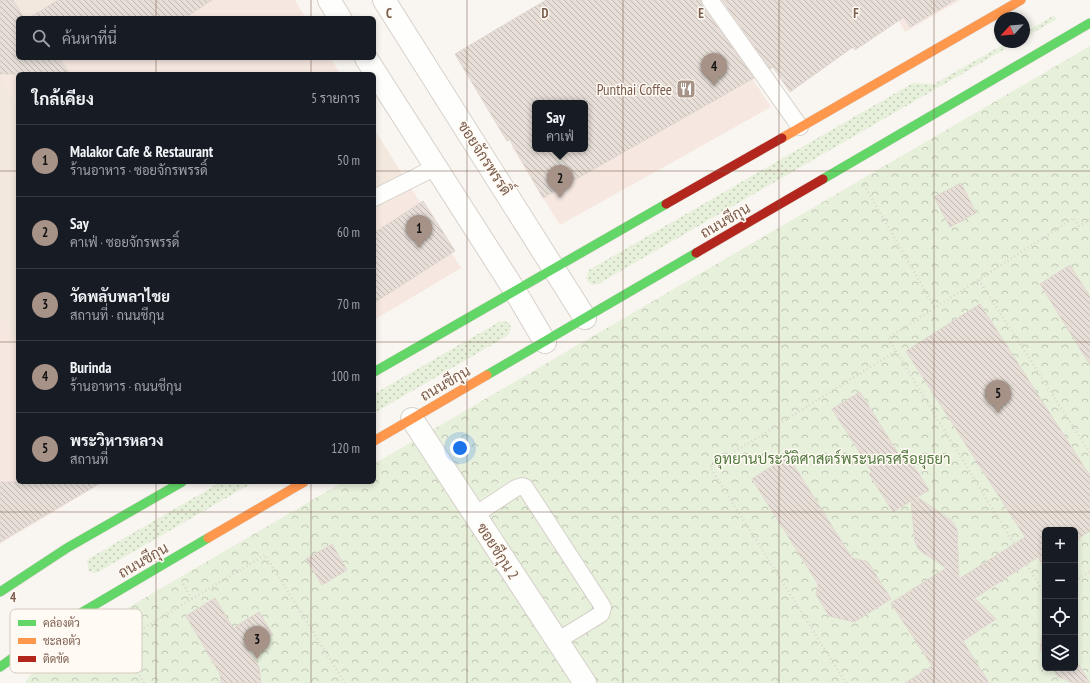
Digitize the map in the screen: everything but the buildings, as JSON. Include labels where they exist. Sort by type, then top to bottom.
[{"type":"main road","points":[[376,371],[1021,0]]},
{"type":"main road","name":"ถนนชีกุน","points":[[376,440],[1090,23]]},
{"type":"main road","points":[[0,592],[16,580],[179,484]]},
{"type":"main road","name":"ถนนชีกุน","points":[[87,609],[301,484]]},
{"type":"main road","name":"ถนนชีกุน","points":[[0,667],[10,660]]},
{"type":"street","points":[[329,0],[339,16]]},
{"type":"street","name":"ซอยจักรพรรดิ์","points":[[384,0],[555,268],[585,318]]},
{"type":"street","points":[[367,60],[375,72]]},
{"type":"street","points":[[376,74],[515,291],[545,342]]},
{"type":"street","name":"ซอยชีกุน 2","points":[[412,419],[585,683]]},
{"type":"lane","points":[[710,0],[800,128]]},
{"type":"lane","points":[[376,197],[436,167]]},
{"type":"lane","points":[[475,515],[516,488],[522,486],[525,487],[603,607],[601,614],[557,641]]},
{"type":"path","points":[[852,162],[935,308]]},
{"type":"path","points":[[1014,544],[888,338],[1074,218],[1079,226],[1090,220]]},
{"type":"path","points":[[978,280],[1090,453]]},
{"type":"path","points":[[846,683],[710,468],[896,351]]},
{"type":"path","points":[[142,629],[265,555],[345,683]]},
{"type":"path","points":[[1027,565],[1042,589]]},
{"type":"path","points":[[1078,579],[1090,571]]},
{"type":"path","points":[[138,673],[144,683]]},
{"type":"shaded area","points":[[0,0],[120,0],[95,16],[16,16],[16,60],[26,60],[1,76],[16,102],[16,339],[4,318],[0,321]]},
{"type":"shaded area","points":[[120,0],[295,0],[305,16],[95,16]]},
{"type":"shaded area","points":[[887,0],[960,0],[905,32]]},
{"type":"shaded area","points":[[718,26],[771,107],[560,225],[511,146],[532,134],[532,152],[588,152],[588,101]]},
{"type":"shaded area","points":[[26,60],[332,60],[339,72],[16,72],[16,102],[1,76]]},
{"type":"shaded area","points":[[376,132],[411,188],[376,210]]},
{"type":"shaded area","points":[[411,188],[461,268],[376,319],[376,210]]},
{"type":"shaded area","points":[[4,318],[16,339],[16,484],[100,484],[0,544],[0,321]]},
{"type":"green space","points":[[1053,16],[1056,18],[1030,35],[1030,29]]},
{"type":"green space","name":"อุทยานประวัติศาสตร์พระนครศรีอยุธยา","points":[[1090,46],[1090,683],[25,683],[32,673],[142,673],[142,609],[126,609],[340,484],[376,484],[376,463]]},
{"type":"green space","points":[[997,48],[1007,48],[598,284],[593,285],[588,282],[586,278],[589,270],[913,83],[934,84]]},
{"type":"green space","points":[[504,321],[509,323],[511,326],[507,336],[376,412],[376,393],[499,322]]},
{"type":"green space","points":[[218,484],[251,484],[98,572],[93,573],[89,571],[87,561]]},
{"type":"traffic: fast","points":[[823,179],[1090,23]]},
{"type":"traffic: fast","points":[[376,371],[666,204]]},
{"type":"traffic: fast","points":[[487,375],[696,253]]},
{"type":"traffic: fast","points":[[0,592],[67,548],[179,484]]},
{"type":"traffic: fast","points":[[88,609],[208,538]]},
{"type":"traffic: fast","points":[[0,667],[10,660]]},
{"type":"traffic: slow","points":[[782,138],[1021,0]]},
{"type":"traffic: slow","points":[[376,440],[487,375]]},
{"type":"traffic: slow","points":[[208,538],[301,484]]},
{"type":"traffic: jam","points":[[666,204],[782,138]]},
{"type":"traffic: jam","points":[[696,253],[823,179]]},
{"type":"place","name":"Burinda","points":[[714,86]]},
{"type":"place","name":"Punthai Coffee","points":[[686,89]]},
{"type":"place","name":"Say","points":[[560,198]]},
{"type":"place","name":"Malakor Cafe & Restaurant","points":[[419,248]]},
{"type":"place","name":"พระวิหารหลวง","points":[[998,413]]},
{"type":"place","name":"วัดพลับพลาไชย","points":[[257,659]]}]
